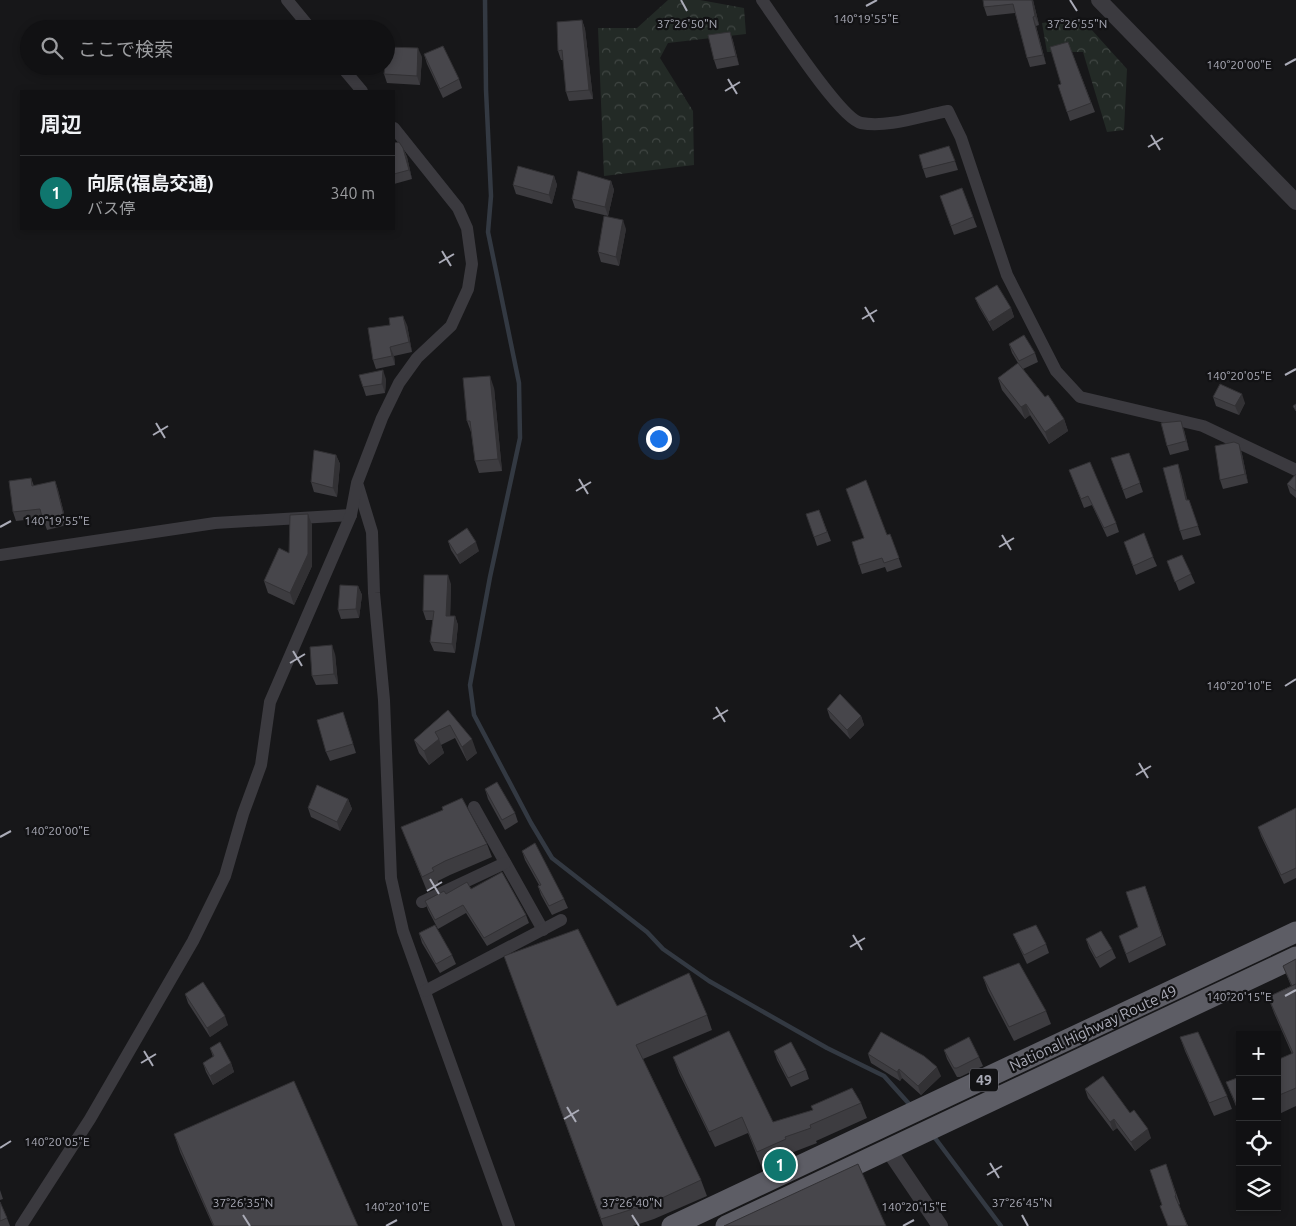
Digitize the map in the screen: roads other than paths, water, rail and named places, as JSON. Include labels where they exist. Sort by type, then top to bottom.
[{"type":"highway","name":"National Highway Route 49","points":[[672,1226],[1296,932]]},
{"type":"highway","name":"National Highway Route 49","points":[[726,1226],[1296,957]]},
{"type":"street","points":[[287,0],[304,20]]},
{"type":"street","points":[[762,0],[840,108],[860,123],[884,124],[948,111],[961,138],[1007,275],[1056,372],[1080,397],[1203,426],[1296,470]]},
{"type":"street","points":[[1098,0],[1296,202]]},
{"type":"street","points":[[349,75],[361,90]]},
{"type":"street","points":[[21,1226],[90,1119],[193,941],[226,876],[243,814],[261,765],[270,702],[351,514],[357,483],[382,418],[399,382],[417,358],[451,326],[461,308],[468,289],[472,264],[468,228],[458,208],[395,129]]},
{"type":"street","points":[[357,483],[372,532],[374,593],[384,700],[391,878],[403,931],[509,1226]]},
{"type":"street","points":[[0,555],[215,523],[351,514]]},
{"type":"street","points":[[474,807],[543,930]]},
{"type":"street","points":[[422,902],[505,863]]},
{"type":"street","points":[[425,991],[561,920]]},
{"type":"street","points":[[888,1149],[940,1226]]},
{"type":"waterway","points":[[485,0],[486,90],[491,196],[488,232],[519,383],[520,438],[490,577],[470,685],[474,715],[531,823],[552,858],[647,932],[663,949],[709,981],[827,1048],[884,1076],[911,1106]]},
{"type":"waterway","points":[[932,1134],[1001,1226]]},
{"type":"place","name":"向原(福島交通)","points":[[780,1165]]}]
